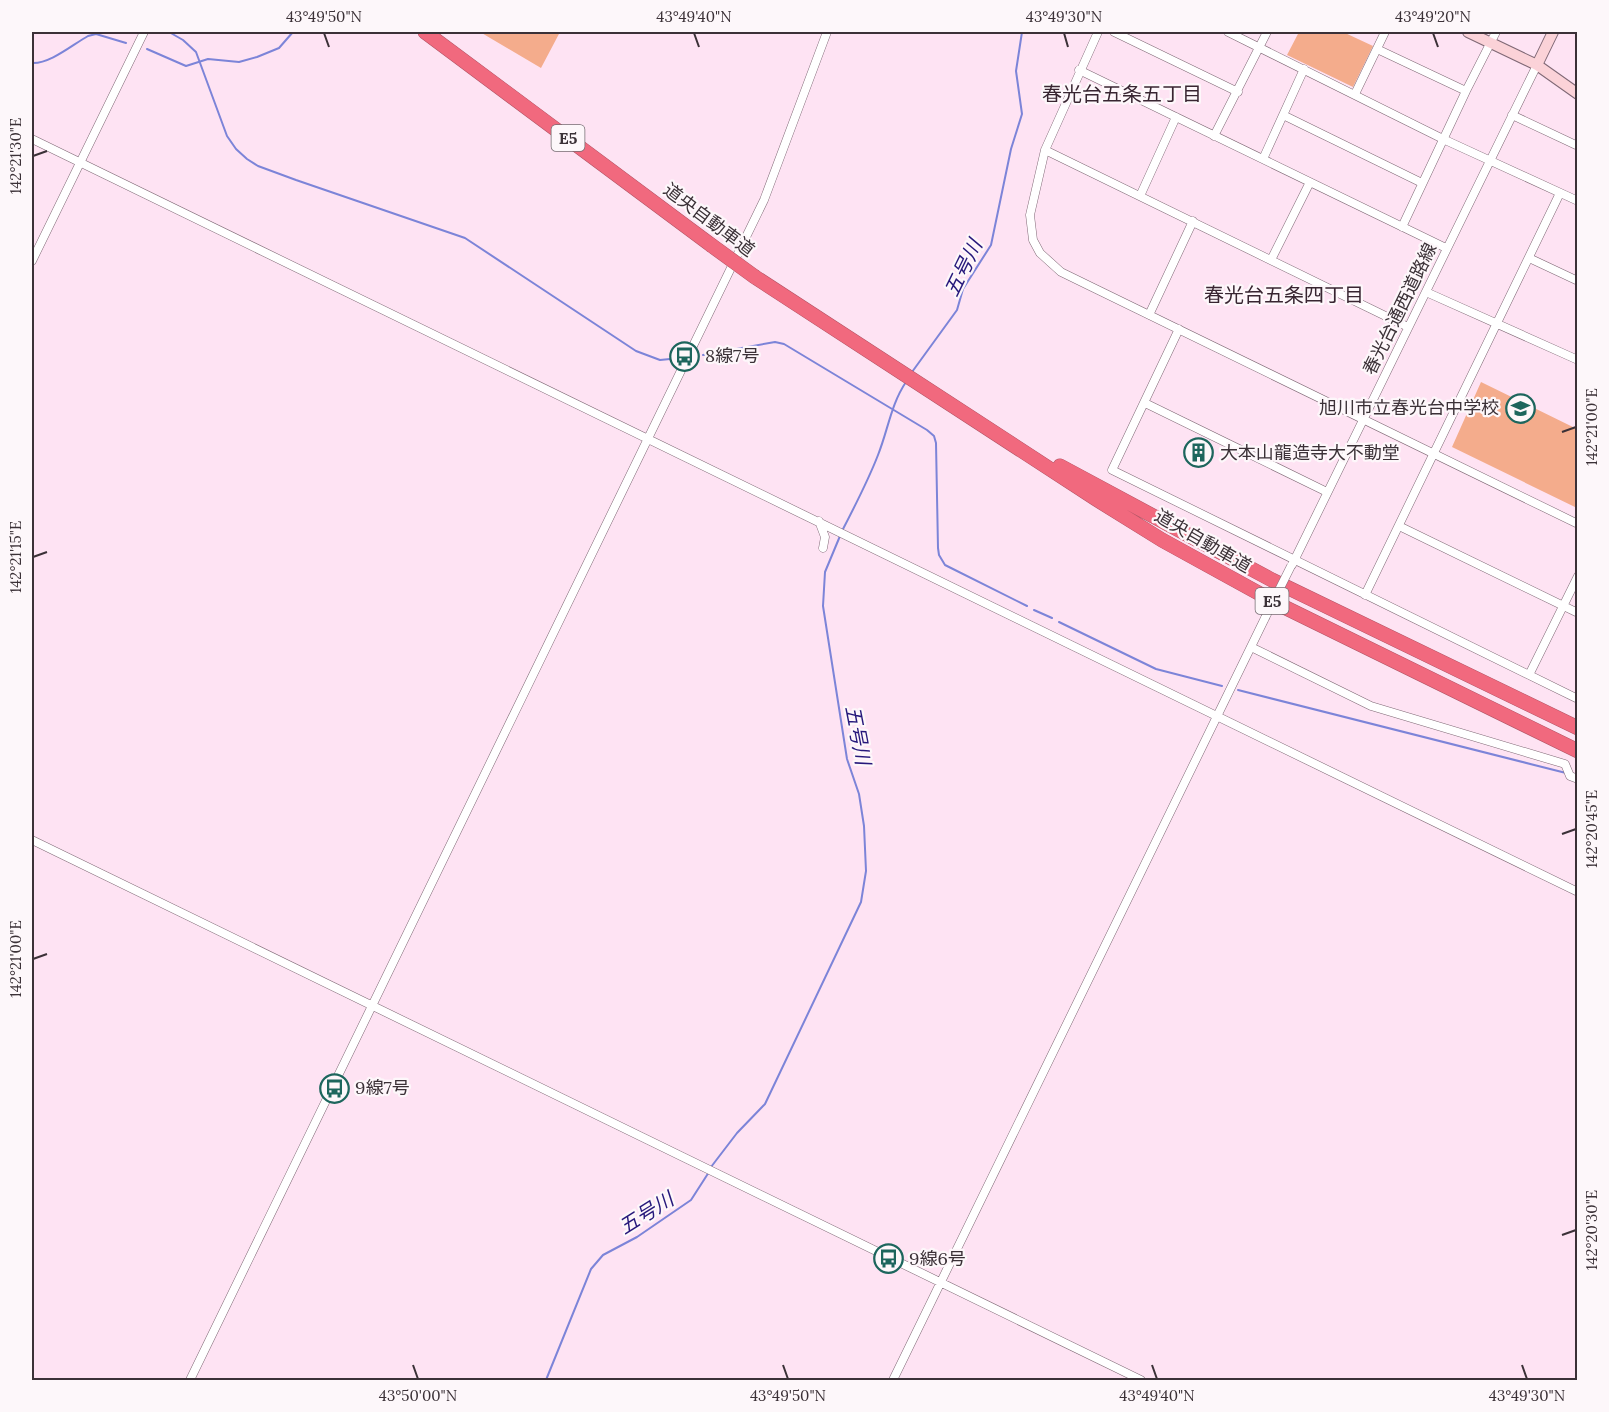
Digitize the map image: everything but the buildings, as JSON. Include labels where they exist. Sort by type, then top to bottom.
[{"type":"highway","name":"道央自動車道","points":[[425,32],[754,277],[1125,516],[1263,597],[1578,751]]},
{"type":"highway","name":"道央自動車道","points":[[982,423],[1272,580],[1578,728]]},
{"type":"street","points":[[32,261],[144,32]]},
{"type":"street","points":[[190,1380],[765,200],[827,32]]},
{"type":"street","points":[[1098,32],[1045,150],[1030,215],[1030,228],[1040,253],[1060,272],[1578,524]]},
{"type":"street","points":[[1114,32],[1238,92]]},
{"type":"street","points":[[1228,32],[1443,139],[1578,201]]},
{"type":"street","points":[[1214,136],[1267,32]]},
{"type":"street","points":[[1355,94],[1385,32]]},
{"type":"street","points":[[1468,32],[1537,65],[1578,94]]},
{"type":"street","points":[[1402,227],[1496,32]]},
{"type":"street","points":[[1537,65],[1553,32]]},
{"type":"street","points":[[1377,49],[1466,91]]},
{"type":"street","name":"春光台通西道路線","points":[[893,1380],[1537,65]]},
{"type":"street","points":[[1263,159],[1304,69]]},
{"type":"street","points":[[1079,70],[1446,248]]},
{"type":"street","points":[[1283,115],[1422,183]]},
{"type":"street","points":[[1512,115],[1578,146]]},
{"type":"street","points":[[1140,196],[1176,117]]},
{"type":"street","points":[[32,139],[1578,892]]},
{"type":"street","points":[[1045,150],[1408,327]]},
{"type":"street","points":[[1271,260],[1310,182]]},
{"type":"street","points":[[1365,595],[1560,193]]},
{"type":"street","points":[[1149,315],[1193,221]]},
{"type":"street","points":[[1528,258],[1578,281]]},
{"type":"street","points":[[1426,292],[1578,360]]},
{"type":"street","points":[[1179,329],[1112,470],[1293,563],[1365,595],[1578,699]]},
{"type":"street","points":[[1145,403],[1328,492]]},
{"type":"street","points":[[819,522],[825,537],[823,548]]},
{"type":"street","points":[[1399,526],[1578,613]]},
{"type":"street","points":[[1529,675],[1578,576]]},
{"type":"street","points":[[1251,647],[1371,706],[1565,764],[1568,773],[1578,779]]},
{"type":"street","points":[[32,840],[1141,1380]]},
{"type":"shaded area","points":[[480,32],[560,32],[541,68]]},
{"type":"shaded area","points":[[1299,32],[1343,32],[1373,46],[1353,87],[1287,55]]},
{"type":"shaded area","points":[[1481,382],[1577,429],[1577,508],[1452,447]]},
{"type":"waterway","points":[[169,32],[183,40],[196,52],[227,136],[247,159],[258,166],[296,180],[465,238],[636,351],[660,360],[670,359]]},
{"type":"waterway","points":[[147,49],[186,66],[208,59],[239,62],[279,48],[293,32]]},
{"type":"waterway","name":"五号川","points":[[912,372],[957,310],[963,289],[991,245],[1011,149],[1022,114],[1016,71],[1022,32]]},
{"type":"waterway","points":[[32,63],[53,57],[88,36],[96,34],[126,43]]},
{"type":"waterway","points":[[703,355],[775,342],[784,344],[927,430],[934,436],[936,443],[939,555],[945,565],[1027,606]]},
{"type":"waterway","name":"五号川","points":[[842,531],[870,474],[893,408],[906,382]]},
{"type":"waterway","name":"五号川","points":[[711,1167],[737,1133],[765,1104],[861,902],[866,871],[864,826],[859,794],[847,759],[823,606],[825,572],[840,536]]},
{"type":"waterway","points":[[1034,610],[1052,618]]},
{"type":"waterway","points":[[1059,622],[1156,669],[1222,686]]},
{"type":"waterway","points":[[1238,690],[1566,773]]},
{"type":"waterway","name":"五号川","points":[[546,1380],[591,1269],[603,1255],[637,1237],[691,1200],[709,1172]]},
{"type":"place","name":"8線7号","points":[[684,356]]},
{"type":"place","name":"旭川市立春光台中学校","points":[[1520,408]]},
{"type":"place","name":"大本山龍造寺大不動堂","points":[[1199,453]]},
{"type":"place","name":"9線7号","points":[[334,1088]]},
{"type":"place","name":"9線6号","points":[[888,1259]]},
{"type":"district","name":"春光台五条五丁目","points":[[1122,94]]},
{"type":"district","name":"春光台五条四丁目","points":[[1284,295]]}]
